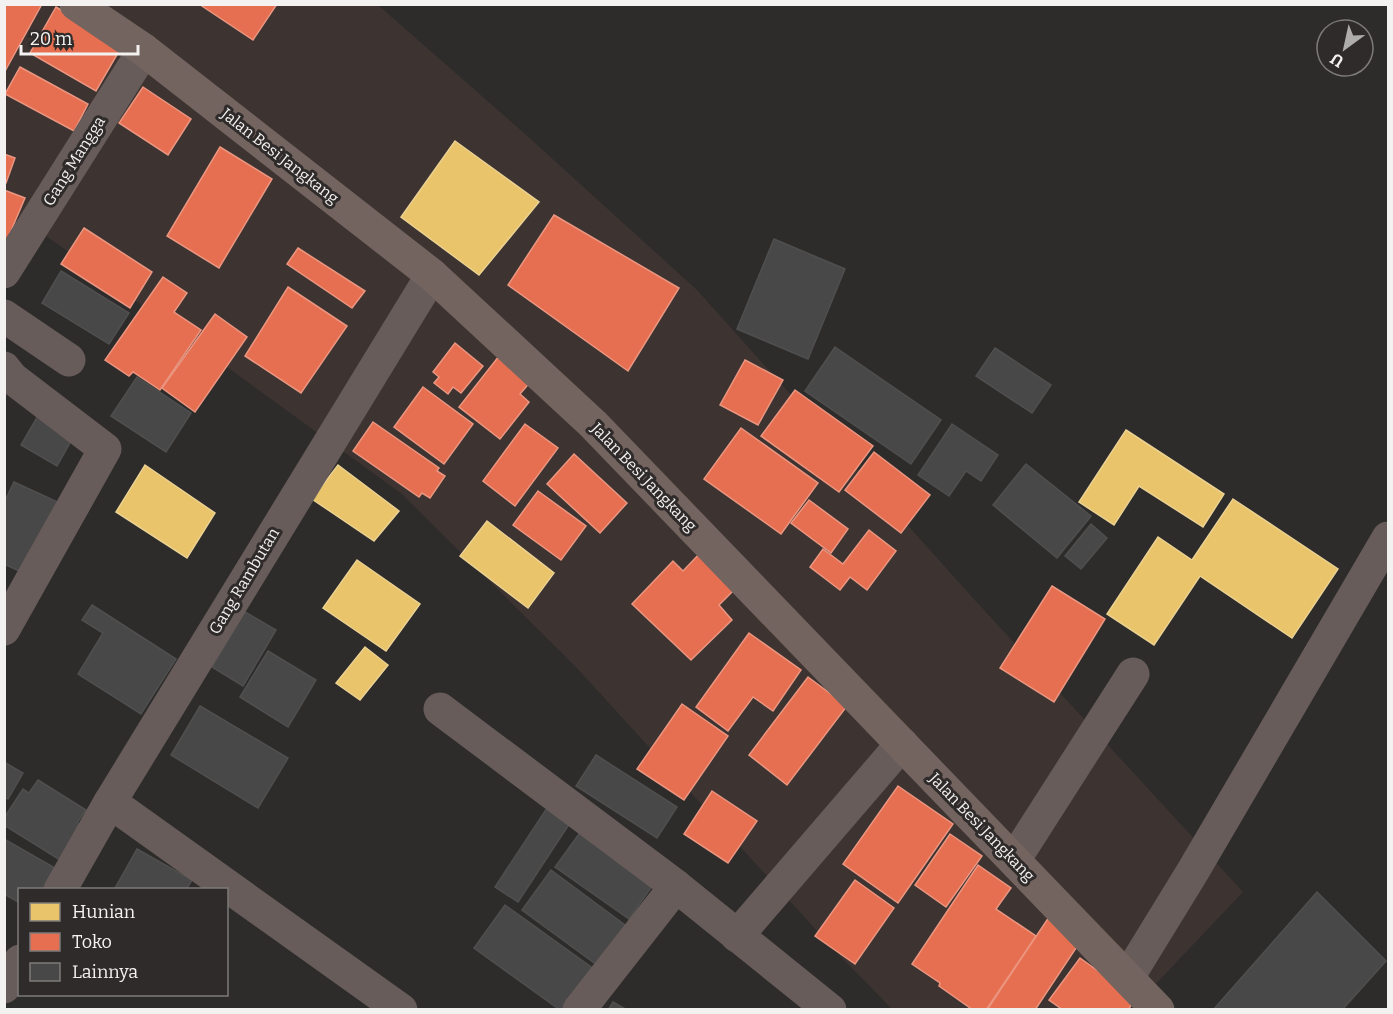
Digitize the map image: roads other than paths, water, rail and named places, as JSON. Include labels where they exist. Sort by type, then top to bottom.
[{"type":"main road","name":"Jalan Besi Jangkang","points":[[76,4],[144,50],[432,275],[593,424],[1128,978],[1151,1007]]},
{"type":"street","name":"Gang Mangga","points":[[4,272],[144,50]]},
{"type":"street","name":"Gang Rambutan","points":[[61,888],[110,802],[432,275]]},
{"type":"street","points":[[4,316],[69,360]]},
{"type":"street","points":[[4,368],[12,378],[105,449],[4,629]]},
{"type":"street","points":[[1128,978],[1389,538]]},
{"type":"street","points":[[1014,860],[1133,674]]},
{"type":"street","points":[[440,709],[676,886],[830,1010]]},
{"type":"street","points":[[737,936],[902,744]]},
{"type":"street","points":[[110,802],[402,1010]]},
{"type":"street","points":[[579,1010],[676,886]]},
{"type":"street","points":[[4,951],[18,958]]},
{"type":"street","points":[[4,987],[18,962]]}]
